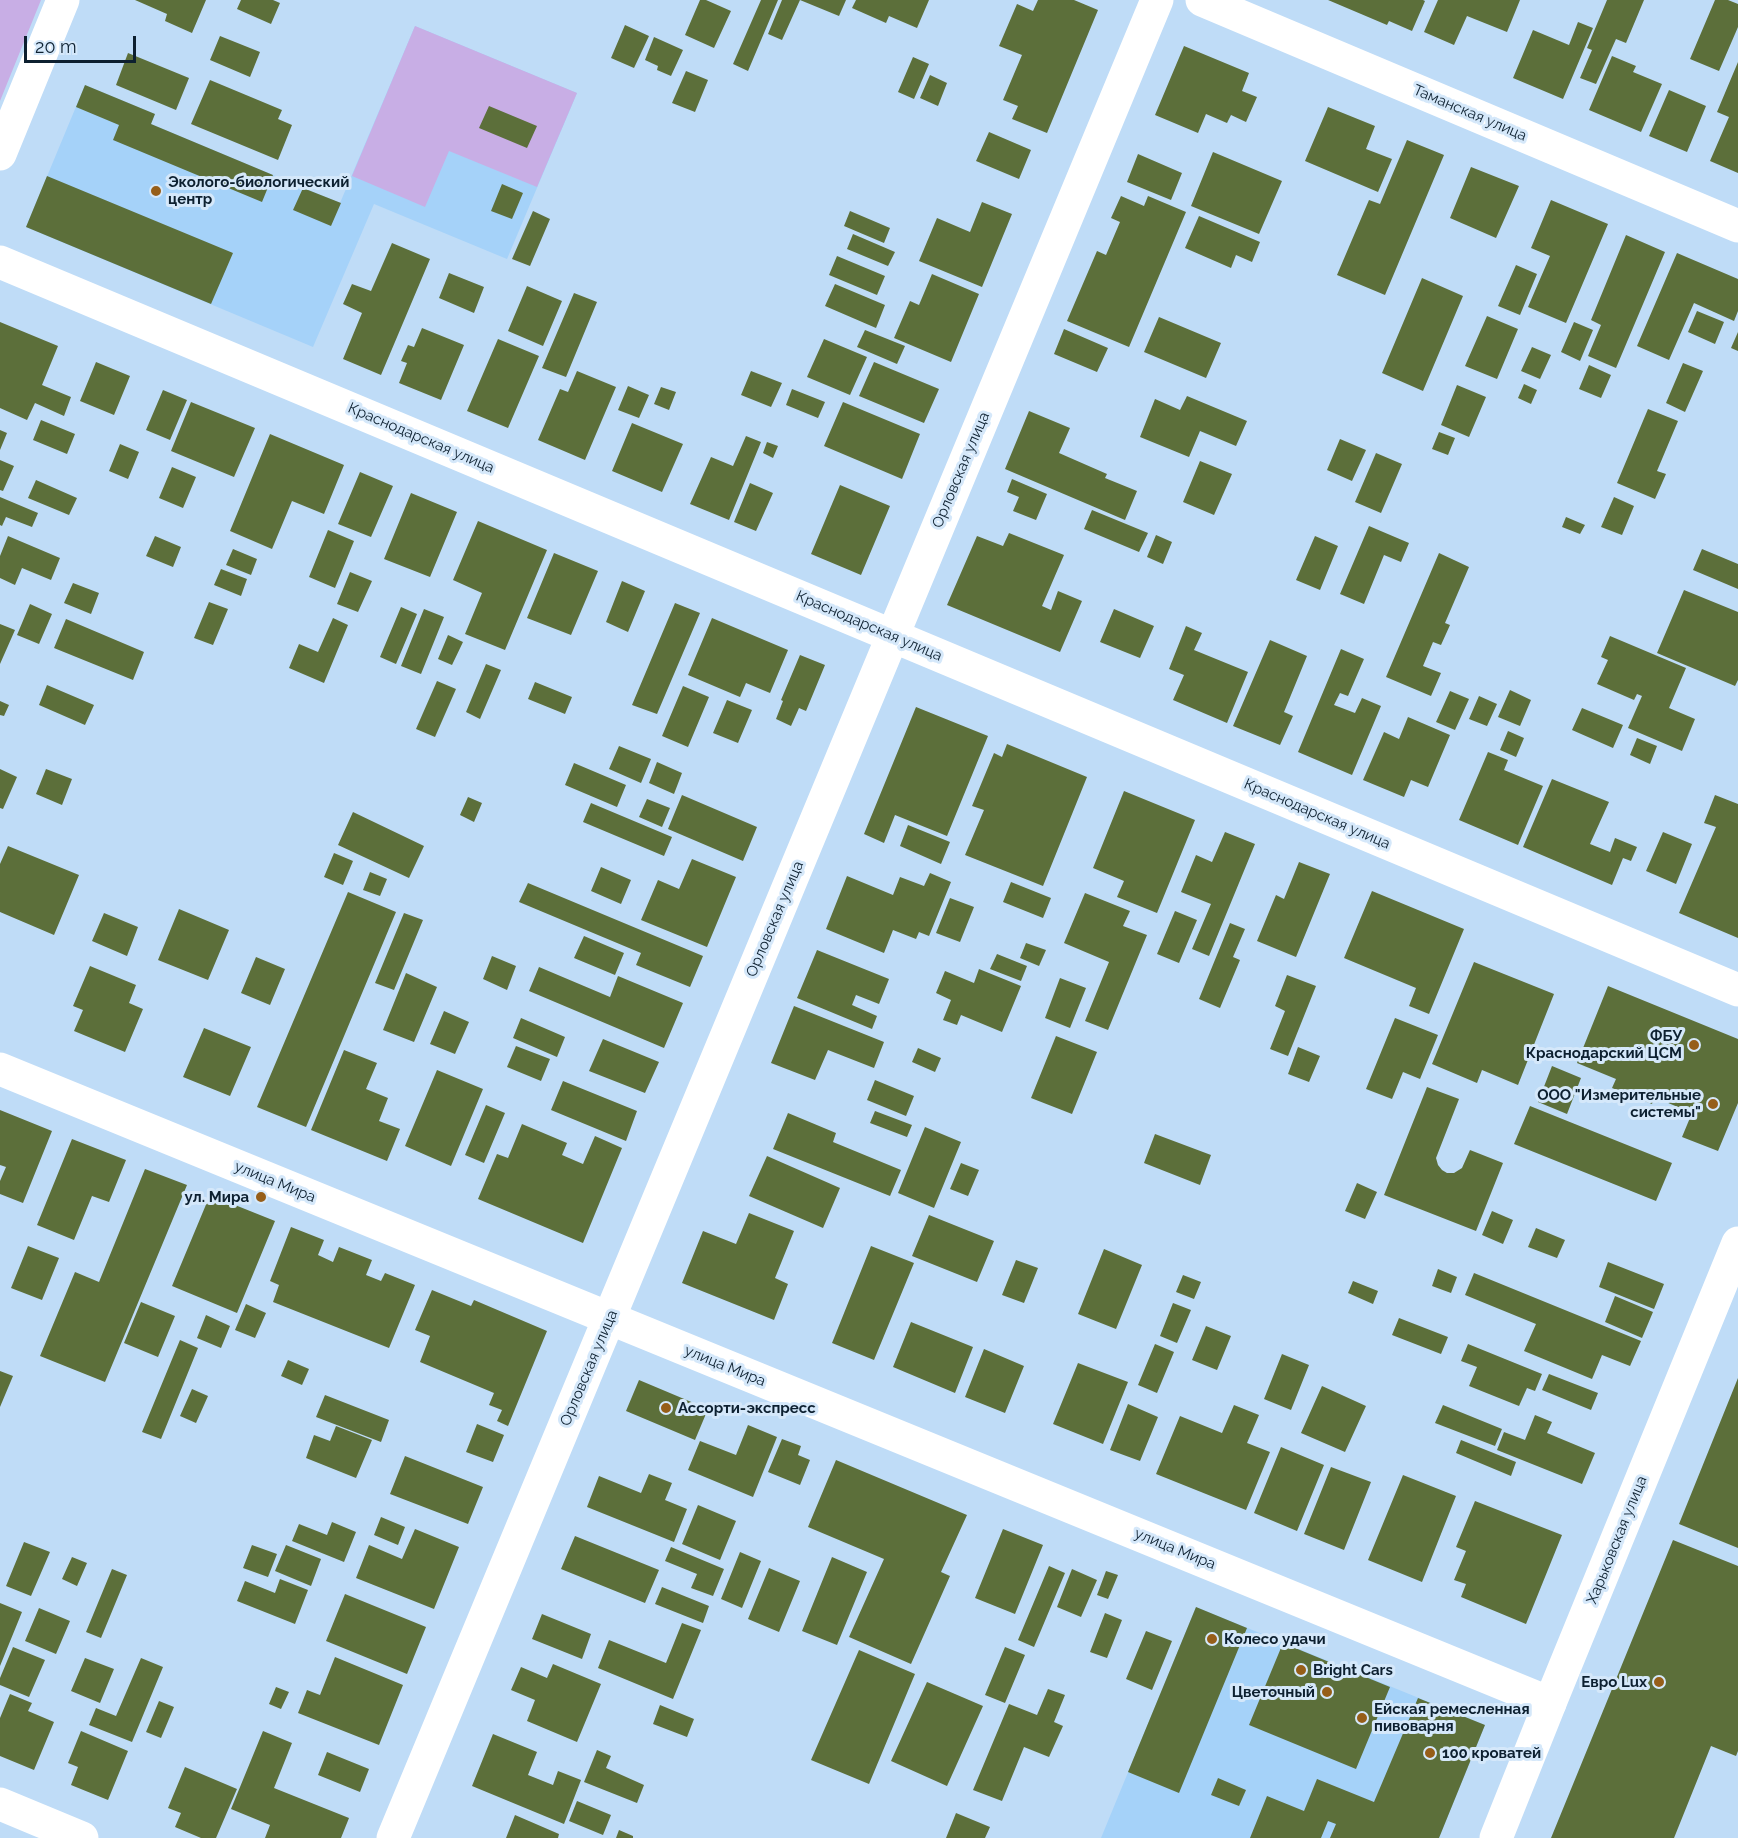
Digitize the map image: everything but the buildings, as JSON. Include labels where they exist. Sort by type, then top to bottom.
[{"type":"street","points":[[0,154],[63,0]]},
{"type":"street","name":"Орловская улица","points":[[393,1838],[1157,0]]},
{"type":"street","name":"Таманская улица","points":[[1202,0],[1738,226]]},
{"type":"street","name":"Краснодарская улица","points":[[0,262],[1738,990]]},
{"type":"street","name":"улица Мира","points":[[0,1069],[1550,1704]]},
{"type":"street","name":"Харьковская улица","points":[[1496,1838],[1738,1243]]},
{"type":"street","points":[[0,1804],[82,1838]]},
{"type":"shaded area","points":[[0,0],[41,0],[0,101]]},
{"type":"shaded area","points":[[415,26],[577,93],[507,259],[374,204],[313,347],[26,227],[85,85],[155,114],[151,124],[340,203]]},
{"type":"shaded area","points":[[415,26],[577,93],[537,187],[449,151],[425,207],[352,176]]},
{"type":"shaded area","points":[[1196,1607],[1485,1725],[1439,1838],[1101,1838]]},
{"type":"place","name":"Эколого-биологический центр","points":[[156,191]]},
{"type":"place","name":"ФБУ Краснодарский ЦСМ","points":[[1694,1045]]},
{"type":"place","name":"ООО \"Измерительные системы\"","points":[[1713,1104]]},
{"type":"place","name":"ул. Мира","points":[[261,1197]]},
{"type":"place","name":"Ассорти-экспресс","points":[[666,1408]]},
{"type":"place","name":"Колесо удачи","points":[[1212,1639]]},
{"type":"place","name":"Bright Cars","points":[[1301,1670]]},
{"type":"place","name":"Евро Lux","points":[[1659,1682]]},
{"type":"place","name":"Цветочный","points":[[1327,1692]]},
{"type":"place","name":"Ейская ремесленная пивоварня","points":[[1362,1718]]},
{"type":"place","name":"100 кроватей","points":[[1430,1753]]}]
